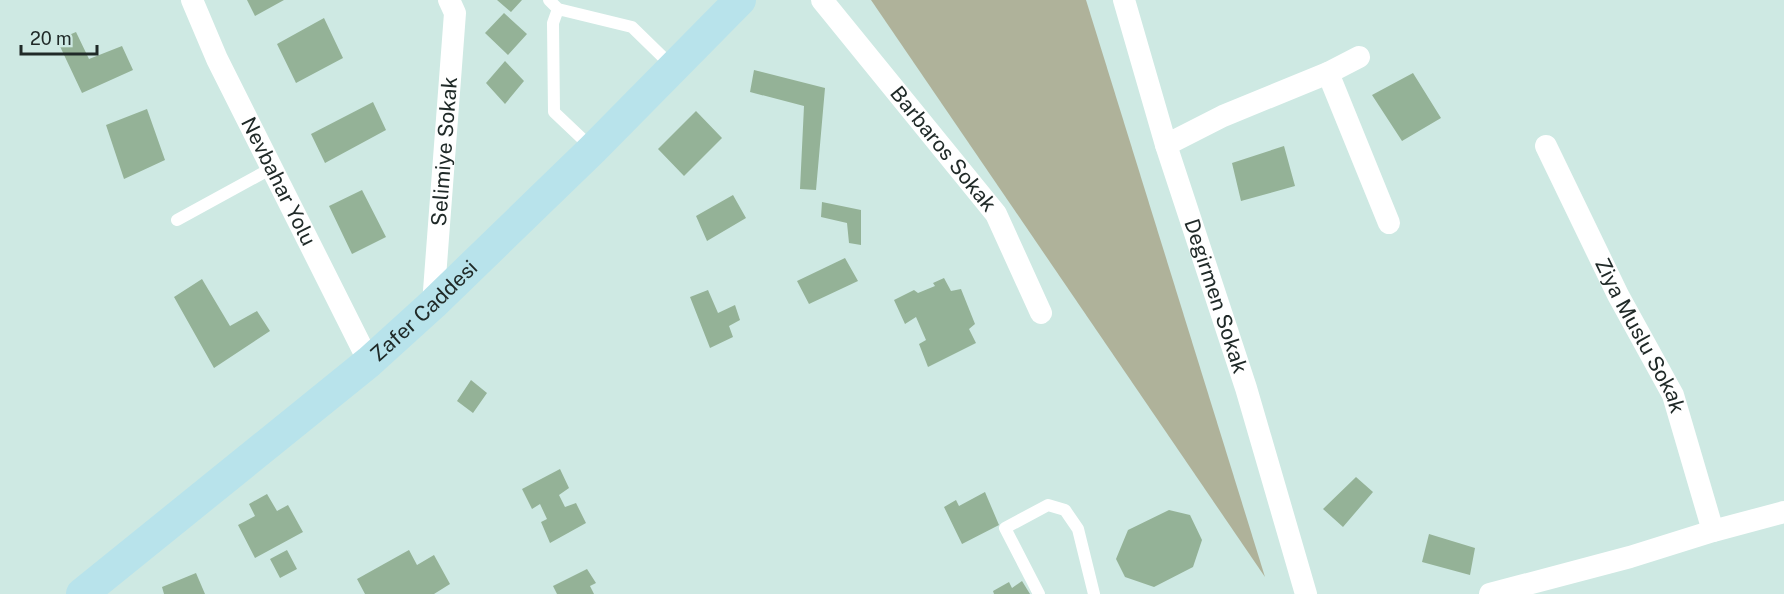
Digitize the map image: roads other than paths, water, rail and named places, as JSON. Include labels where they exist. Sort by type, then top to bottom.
[{"type":"street","name":"Nevbahar Yolu","points":[[192,0],[217,59],[369,362]]},
{"type":"street","name":"Selimiye Sokak","points":[[433,304],[454,14],[449,0]]},
{"type":"street","name":"Zafer Caddesi","points":[[81,594],[369,362],[433,304],[593,149],[740,0]]},
{"type":"street","name":"Barbaros Sokak","points":[[822,0],[996,214],[1041,313]]},
{"type":"street","name":"Degirmen Sokak","points":[[1124,0],[1166,145],[1246,388],[1306,594]]},
{"type":"street","points":[[1166,145],[1223,116],[1328,73],[1359,57]]},
{"type":"street","points":[[1328,73],[1389,223]]},
{"type":"street","name":"Ziya Muslu Sokak","points":[[1546,146],[1618,295],[1673,395],[1713,531]]},
{"type":"street","points":[[1490,594],[1630,557],[1784,512]]},
{"type":"lane","points":[[593,149],[554,112],[554,4],[632,27],[674,68]]},
{"type":"lane","points":[[177,220],[272,168]]},
{"type":"lane","points":[[1040,594],[1005,528],[1048,505],[1065,510],[1078,529],[1094,594]]}]
